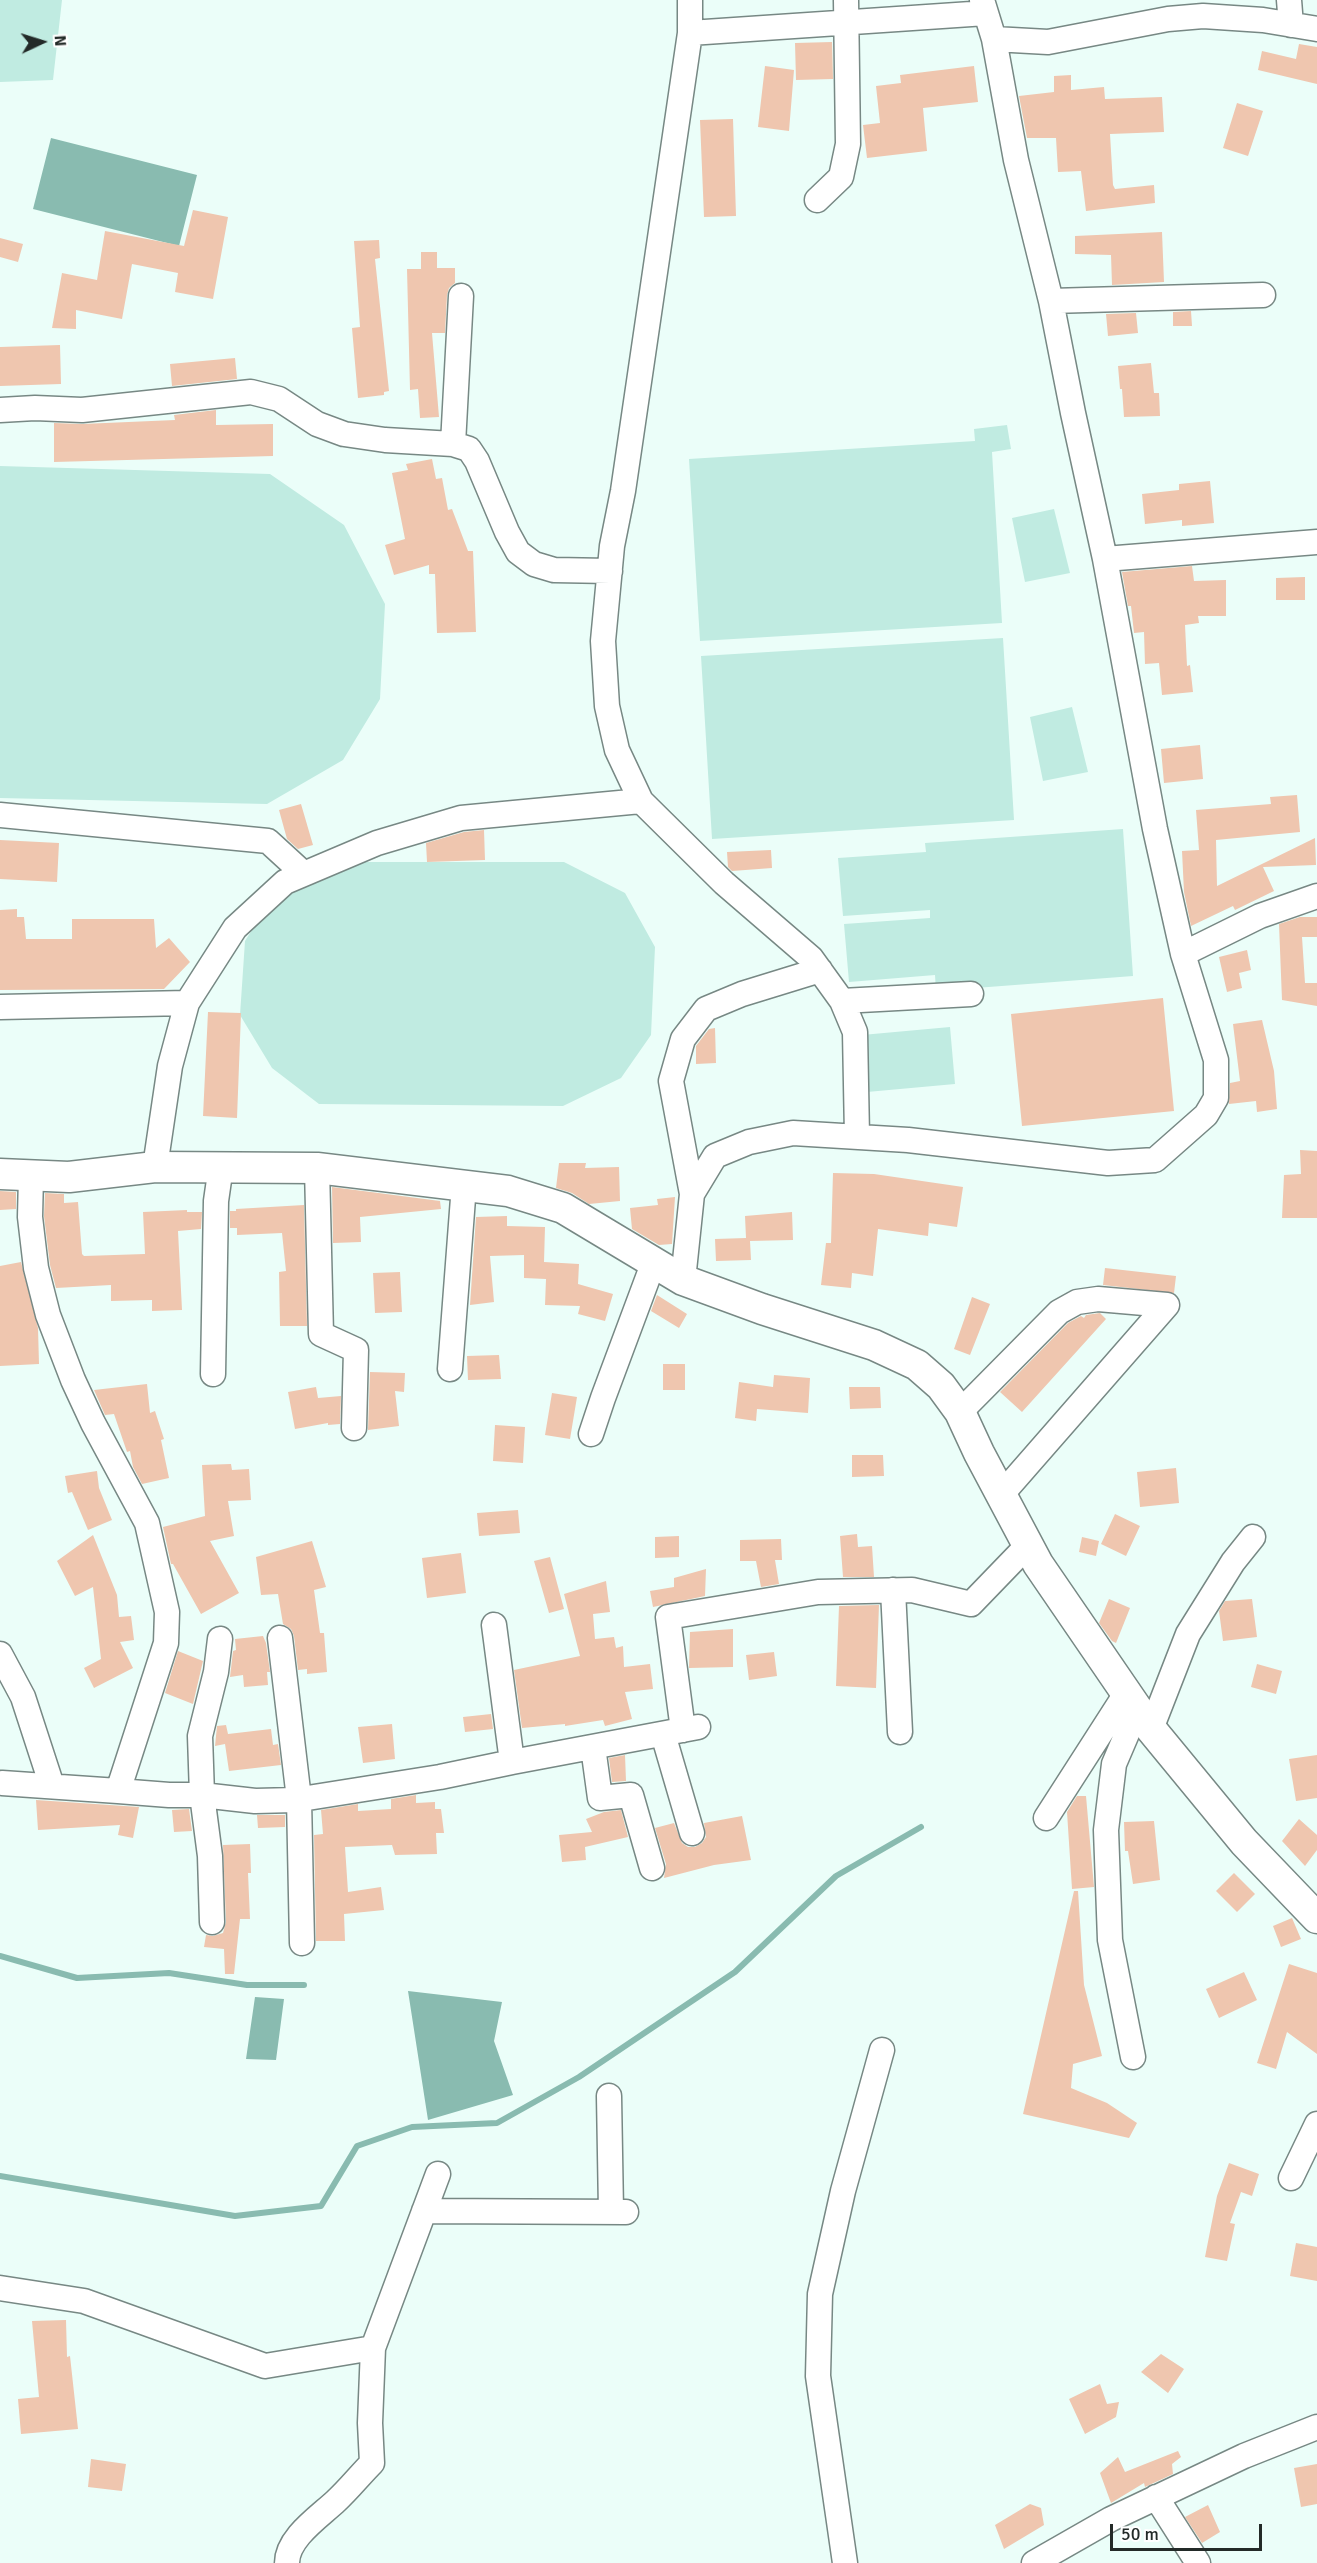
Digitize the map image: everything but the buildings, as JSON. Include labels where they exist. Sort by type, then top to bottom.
[{"type":"main road","points":[[0,1174],[69,1177],[155,1167],[317,1168],[508,1191],[563,1208],[683,1280],[762,1309],[874,1345],[916,1365],[941,1386],[960,1412],[1027,1546],[1139,1710],[1244,1842],[1317,1918]]},
{"type":"street","points":[[690,0],[690,33],[610,571],[603,641],[607,706],[617,750],[641,801],[724,883],[811,958],[842,1001],[855,1032],[857,1136]]},
{"type":"street","points":[[1288,0],[1292,25]]},
{"type":"street","points":[[690,33],[846,10],[984,7],[994,39],[1016,160],[1052,301],[1073,413],[1105,559],[1155,829],[1183,954],[1216,1060],[1216,1098],[1206,1115],[1155,1160],[1108,1163],[909,1140],[794,1133],[749,1142],[715,1156],[692,1194]]},
{"type":"street","points":[[817,200],[841,177],[848,144],[846,10]]},
{"type":"street","points":[[994,39],[1048,42],[1168,19],[1203,16],[1263,20],[1317,29]]},
{"type":"street","points":[[1052,301],[1263,295]]},
{"type":"street","points":[[453,444],[461,296]]},
{"type":"street","points":[[0,410],[35,408],[82,410],[251,392],[279,399],[316,424],[344,434],[385,440],[453,444],[469,449],[477,461],[507,532],[518,552],[534,564],[554,570],[610,571]]},
{"type":"street","points":[[1105,559],[1317,542]]},
{"type":"street","points":[[155,1167],[170,1066],[187,1003],[234,928],[285,882],[377,843],[461,818],[641,801]]},
{"type":"street","points":[[0,815],[268,841],[304,874]]},
{"type":"street","points":[[1183,954],[1260,916],[1317,896]]},
{"type":"street","points":[[683,1280],[692,1194],[671,1081],[683,1039],[706,1009],[742,994],[820,970]]},
{"type":"street","points":[[842,1001],[971,994]]},
{"type":"street","points":[[0,1007],[187,1003]]},
{"type":"street","points":[[213,1374],[216,1201],[221,1166]]},
{"type":"street","points":[[317,1168],[321,1334],[357,1350],[354,1428]]},
{"type":"street","points":[[32,1176],[30,1217],[36,1268],[48,1315],[89,1414],[147,1523],[167,1612],[166,1643],[118,1791]]},
{"type":"street","points":[[450,1369],[464,1185]]},
{"type":"street","points":[[591,1434],[653,1264]]},
{"type":"street","points":[[960,1412],[1059,1312],[1077,1302],[1098,1299],[1167,1305],[1001,1495]]},
{"type":"street","points":[[1046,1818],[1139,1710],[1233,1562],[1253,1537]]},
{"type":"street","points":[[692,1833],[668,1617],[818,1592],[912,1590],[971,1604],[1027,1546]]},
{"type":"street","points":[[893,1590],[900,1732]]},
{"type":"street","points":[[494,1625],[512,1762]]},
{"type":"street","points":[[279,1638],[299,1799],[302,1943]]},
{"type":"street","points":[[212,1922],[210,1856],[202,1795],[200,1736],[216,1672],[220,1639]]},
{"type":"street","points":[[0,1654],[23,1698],[52,1786]]},
{"type":"street","points":[[1133,2057],[1110,1940],[1106,1830],[1114,1764],[1139,1710]]},
{"type":"street","points":[[2,1783],[202,1795],[255,1801],[299,1799],[429,1779],[682,1730]]},
{"type":"street","points":[[593,1747],[600,1798],[632,1795],[652,1868]]},
{"type":"street","points":[[845,2563],[818,2376],[820,2294],[843,2190],[882,2050]]},
{"type":"street","points":[[424,2211],[619,2211],[609,2096]]},
{"type":"street","points":[[1291,2178],[1317,2124]]},
{"type":"street","points":[[287,2563],[287,2555],[305,2527],[337,2501],[372,2463],[370,2423],[373,2348],[438,2174]]},
{"type":"street","points":[[0,2288],[84,2301],[265,2366],[373,2348]]},
{"type":"street","points":[[1034,2563],[1111,2518],[1244,2456],[1317,2427]]},
{"type":"street","points":[[1156,2497],[1198,2563]]},
{"type":"shaded area","points":[[0,0],[62,0],[53,80],[0,82]]},
{"type":"shaded area","points":[[51,138],[197,175],[179,246],[33,209]]},
{"type":"shaded area","points":[[1007,425],[1011,449],[992,452],[1002,623],[700,641],[689,459],[975,441],[974,429]]},
{"type":"shaded area","points":[[0,466],[270,474],[344,525],[385,604],[380,699],[343,760],[267,804],[0,798]]},
{"type":"shaded area","points":[[1054,509],[1070,573],[1025,582],[1012,518]]},
{"type":"shaded area","points":[[1003,638],[1014,820],[712,839],[701,656]]},
{"type":"shaded area","points":[[1072,707],[1088,772],[1043,781],[1030,717]]},
{"type":"shaded area","points":[[1123,829],[1133,976],[936,991],[935,975],[849,982],[844,924],[930,918],[930,910],[843,916],[838,858],[926,852],[925,843]]},
{"type":"shaded area","points":[[324,862],[564,862],[625,893],[655,947],[651,1035],[621,1078],[563,1106],[319,1104],[272,1068],[240,1015],[245,941],[274,895]]},
{"type":"shaded area","points":[[950,1027],[955,1084],[867,1092],[862,1035]]},
{"type":"shaded area","points":[[408,1991],[502,2002],[494,2041],[513,2095],[428,2120]]},
{"type":"shaded area","points":[[255,1997],[284,1999],[276,2060],[246,2059]]},
{"type":"waterway","points":[[0,2176],[235,2216],[321,2206],[357,2146],[412,2127],[497,2123],[579,2077],[735,1972],[836,1876],[921,1827]]},
{"type":"waterway","points":[[0,1956],[77,1978],[169,1973],[247,1985],[304,1985]]}]
